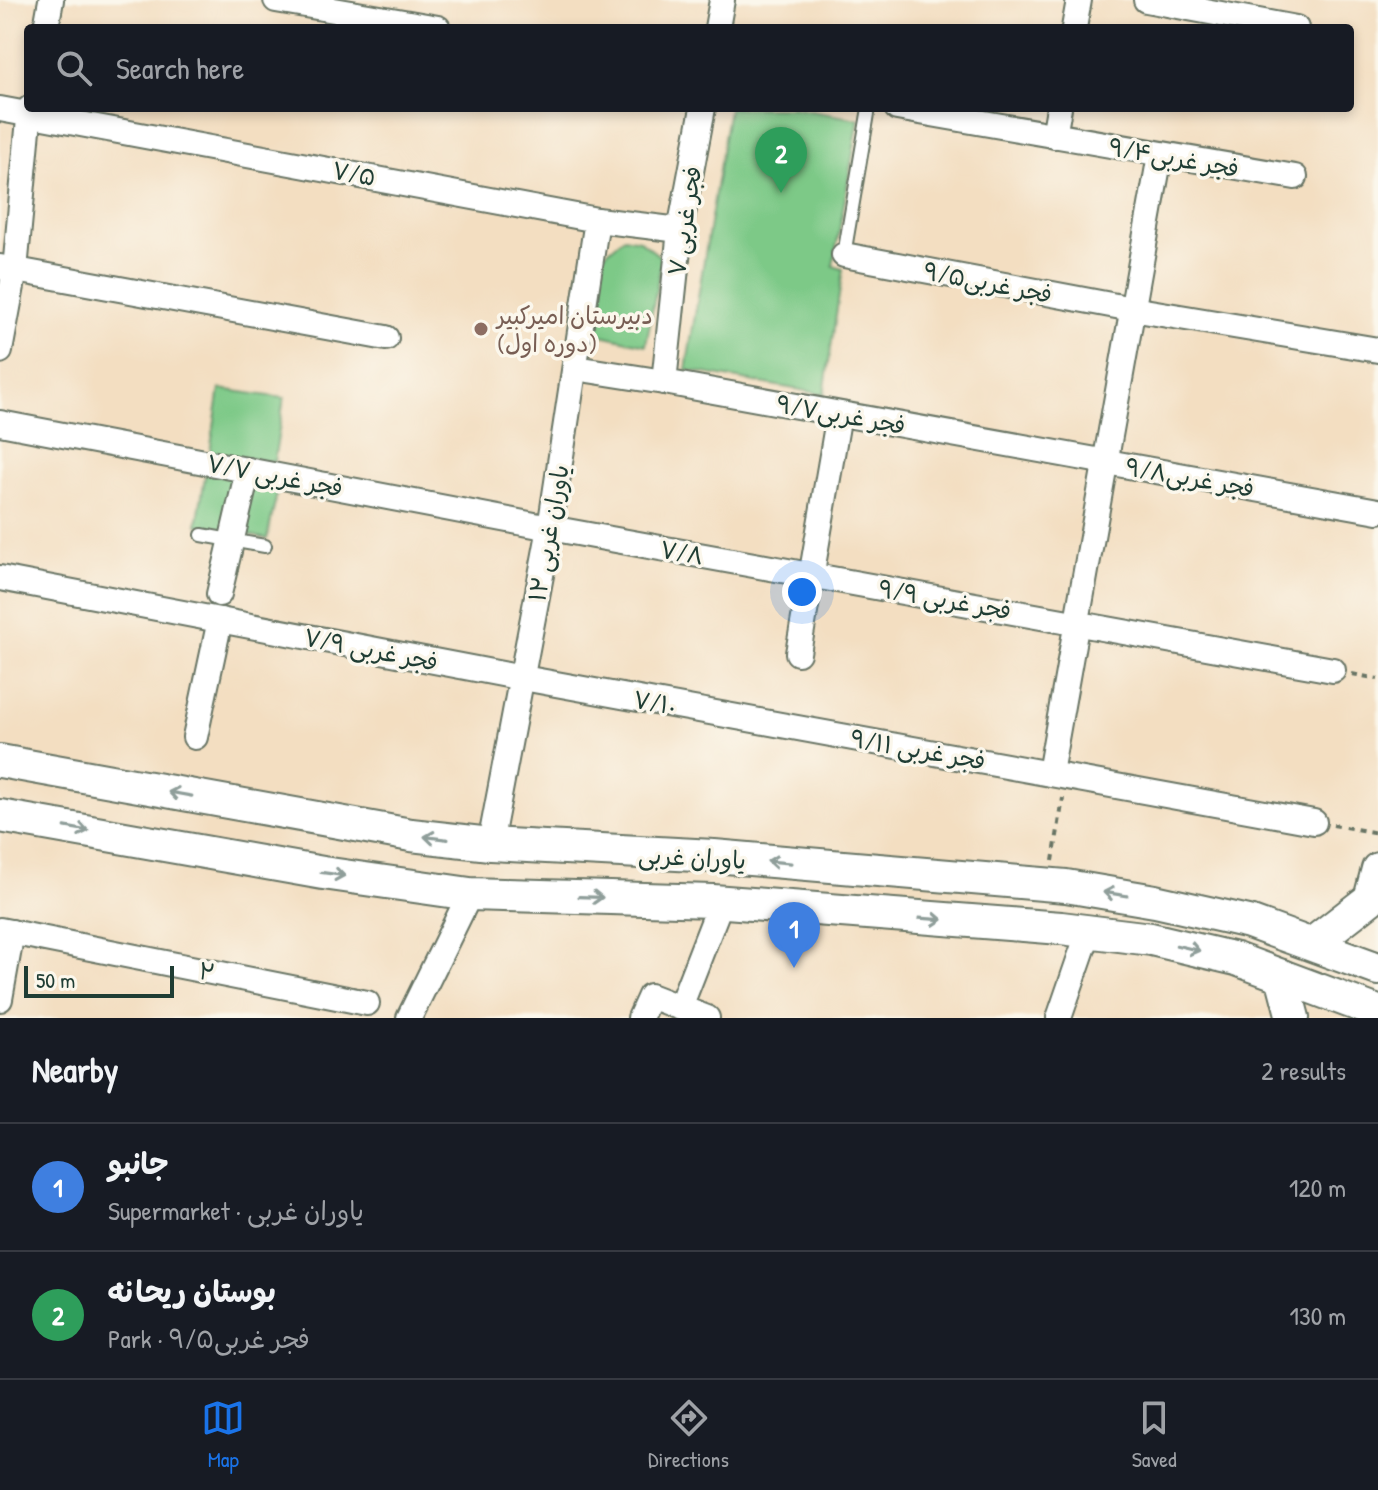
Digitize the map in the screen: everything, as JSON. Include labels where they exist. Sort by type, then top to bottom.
[{"type":"main road","name":"یاوران غربی","points":[[0,761],[411,835],[490,844],[714,856],[1049,885],[1155,901],[1233,918],[1378,969]]},
{"type":"main road","name":"یاوران غربی","points":[[0,816],[323,873],[470,894],[721,902],[1089,931],[1151,939],[1236,959],[1378,1012]]},
{"type":"main road","points":[[853,913],[857,870]]},
{"type":"main road","points":[[1312,944],[1375,892]]},
{"type":"main road","points":[[1282,976],[1293,1018]]},
{"type":"street","points":[[47,24],[51,0]]},
{"type":"street","points":[[276,0],[415,24]]},
{"type":"street","points":[[718,24],[722,0]]},
{"type":"street","points":[[1075,24],[1079,0]]},
{"type":"street","points":[[1146,0],[1275,24]]},
{"type":"street","name":"۷/۵","points":[[0,109],[24,111]]},
{"type":"street","points":[[0,351],[7,269],[29,112]]},
{"type":"street","name":"۷/۵","points":[[34,112],[597,220],[680,230]]},
{"type":"street","name":"۷ فجر غربی","points":[[664,382],[680,230],[702,112]]},
{"type":"street","name":"فجر غربی۹/۴","points":[[919,112],[1295,177]]},
{"type":"street","points":[[1054,136],[1058,112]]},
{"type":"street","points":[[1058,775],[1076,623],[1160,155]]},
{"type":"street","name":"۱۲ یاوران غربی","points":[[490,844],[550,528],[597,220]]},
{"type":"street","name":"فجر غربی۹/۵","points":[[844,255],[1132,309],[1378,350]]},
{"type":"street","points":[[7,269],[386,338]]},
{"type":"street","name":"فجر غربی۹/۷","points":[[575,368],[1105,462]]},
{"type":"street","points":[[798,653],[839,414]]},
{"type":"street","name":"۷/۷ فجر غربی","points":[[0,423],[550,528]]},
{"type":"street","name":"فجر غربی۹/۸","points":[[1105,462],[1378,511]]},
{"type":"street","points":[[219,594],[248,470]]},
{"type":"street","name":"۷/۸","points":[[550,528],[813,576]]},
{"type":"street","name":"۹/۹ فجر غربی","points":[[813,576],[1333,670]]},
{"type":"street","name":"۷/۹ فجر غربی","points":[[0,578],[523,678]]},
{"type":"street","points":[[195,737],[220,620]]},
{"type":"street","name":"۷/۱۰","points":[[523,678],[786,726]]},
{"type":"street","name":"۹/۱۱ فجر غربی","points":[[786,726],[1314,822]]},
{"type":"street","points":[[414,1017],[470,894]]},
{"type":"street","points":[[680,1007],[721,902]]},
{"type":"street","points":[[0,999],[6,931]]},
{"type":"street","name":"۲","points":[[6,931],[367,1003]]},
{"type":"street","points":[[1059,1018],[1089,931]]},
{"type":"street","points":[[640,1018],[650,996],[707,1018]]},
{"type":"lane","points":[[844,255],[868,112]]},
{"type":"lane","points":[[202,535],[265,546]]},
{"type":"path","points":[[1049,885],[1058,775]]},
{"type":"path","points":[[1314,822],[1378,833]]},
{"type":"green space","points":[[728,112],[817,112],[859,119],[833,266],[843,269],[824,394],[686,370]]},
{"type":"green space","points":[[624,237],[639,240],[662,258],[646,345],[592,333],[602,256]]},
{"type":"green space","points":[[220,389],[284,398],[274,462],[210,452]]},
{"type":"green space","points":[[206,471],[237,476],[227,530],[197,525]]},
{"type":"green space","points":[[252,478],[279,484],[267,539],[240,533]]},
{"type":"place","name":"بوستان ریحانه","points":[[781,193]]},
{"type":"place","name":"دبیرستان امیرکبیر (دوره اول)","points":[[481,329]]},
{"type":"place","name":"جانبو","points":[[794,968]]}]
